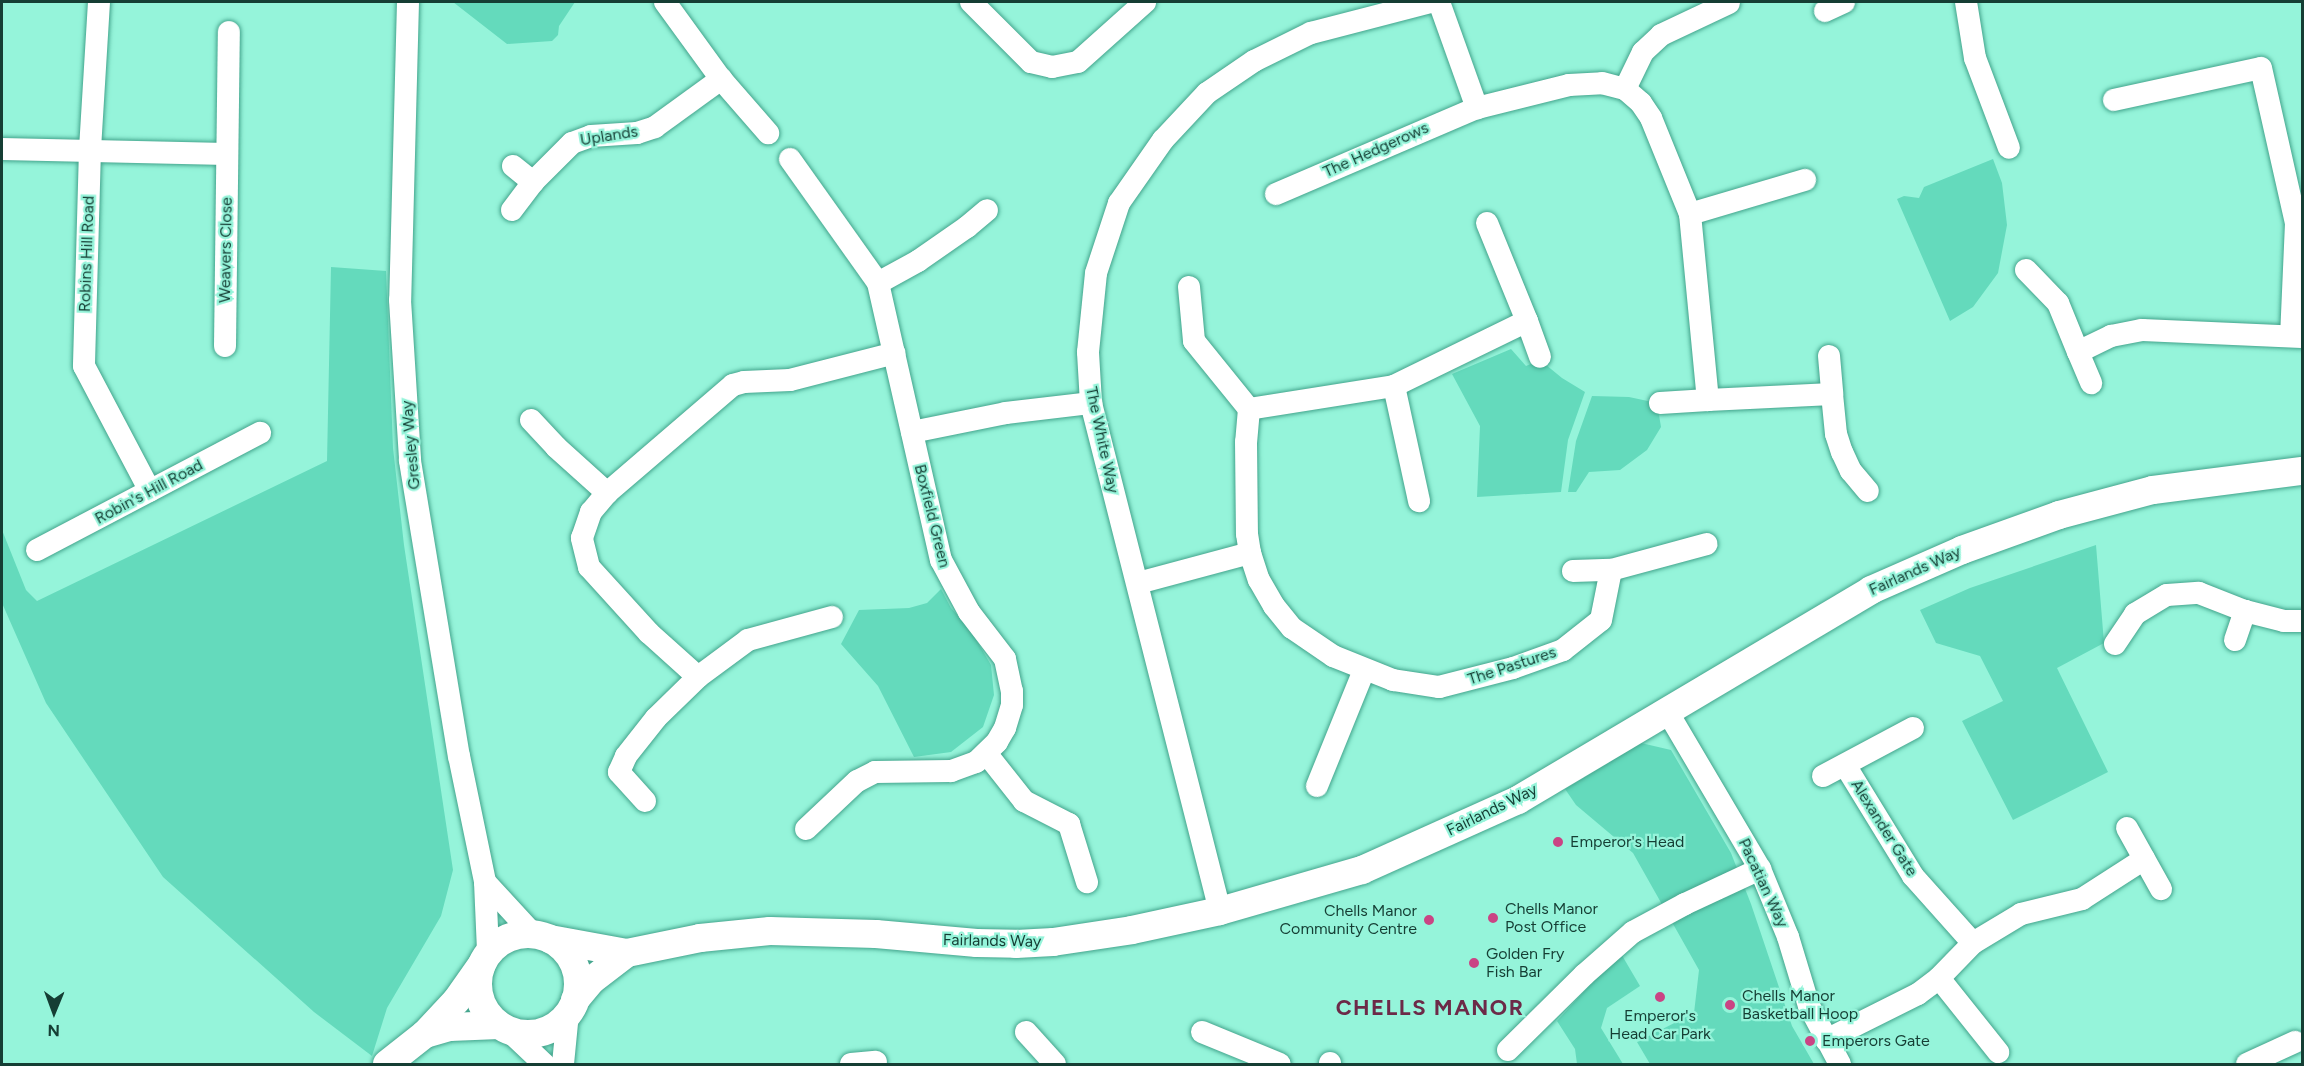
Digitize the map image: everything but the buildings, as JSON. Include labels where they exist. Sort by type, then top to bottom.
[{"type":"main road","name":"Fairlands Way","points":[[542,936],[627,953],[700,938],[770,932],[876,934],[977,943],[1053,942],[1132,930],[1220,910],[1369,867],[1518,800],[1871,590],[1962,549],[2059,515],[2153,490],[2302,471]]},
{"type":"main road","points":[[387,1065],[425,1034],[456,1001],[485,958],[509,937],[542,936],[564,950],[572,961],[578,987],[572,1006],[547,1030],[522,1034],[504,1027],[450,1027],[425,1034]]},
{"type":"main road","name":"Fairlands Way","points":[[572,1006],[592,980],[627,953]]},
{"type":"main road","points":[[485,958],[477,982],[482,1004],[504,1027]]},
{"type":"street","name":"Robins Hill Road","points":[[99,2],[90,149],[84,366],[150,491]]},
{"type":"street","name":"Gresley Way","points":[[408,2],[400,300],[410,461],[457,744],[485,882],[485,958]]},
{"type":"street","points":[[665,2],[722,79],[768,134]]},
{"type":"street","points":[[971,2],[1031,62],[1052,67],[1078,62],[1145,2]]},
{"type":"street","name":"The White Way","points":[[1220,910],[1090,403],[1088,342],[1099,263],[1119,203],[1181,118],[1232,75],[1282,45],[1321,30],[1431,2]]},
{"type":"street","points":[[1439,2],[1477,108]]},
{"type":"street","points":[[1966,2],[1975,58],[2009,148]]},
{"type":"street","points":[[1708,400],[1690,214],[1651,118],[1641,103],[1624,89],[1643,52],[1661,35],[1729,3]]},
{"type":"street","name":"Weavers Close","points":[[225,346],[229,32]]},
{"type":"street","points":[[2078,352],[2111,336],[2142,330],[2297,336],[2296,223],[2261,68],[2114,100]]},
{"type":"street","name":"Uplands","points":[[512,210],[533,182],[572,142],[591,136],[637,133],[655,127],[722,79]]},
{"type":"street","name":"The Hedgerows","points":[[1276,194],[1477,108],[1569,85],[1602,83],[1624,89]]},
{"type":"street","points":[[2,149],[90,149],[227,154]]},
{"type":"street","name":"Boxfield Green","points":[[790,159],[878,283],[896,353],[940,560],[969,612],[1005,659],[1011,680],[1010,716],[997,742],[976,762],[951,771],[875,772],[857,781],[806,829]]},
{"type":"street","points":[[513,166],[533,182]]},
{"type":"street","points":[[1690,214],[1805,180]]},
{"type":"street","points":[[878,283],[918,261],[987,210]]},
{"type":"street","points":[[1487,223],[1540,357]]},
{"type":"street","points":[[2026,270],[2058,303],[2091,382]]},
{"type":"street","points":[[1189,287],[1194,341],[1249,409],[1394,386],[1527,321]]},
{"type":"street","points":[[698,676],[649,633],[589,567],[582,538],[591,512],[607,493],[733,385],[754,381],[790,380],[896,353]]},
{"type":"street","points":[[1829,356],[1836,434],[1851,471],[1868,491]]},
{"type":"street","points":[[1394,386],[1419,501]]},
{"type":"street","points":[[1660,403],[1832,394]]},
{"type":"street","points":[[912,432],[1006,413],[1090,403]]},
{"type":"street","name":"The Pastures","points":[[1249,409],[1245,484],[1250,553],[1259,580],[1283,620],[1316,647],[1364,670],[1413,684],[1439,687],[1513,669],[1563,650],[1601,620],[1611,570]]},
{"type":"street","points":[[531,420],[556,447],[607,493]]},
{"type":"street","name":"Robin's Hill Road","points":[[37,550],[260,433]]},
{"type":"street","points":[[1573,571],[1611,570],[1707,544]]},
{"type":"street","points":[[1138,583],[1250,553]]},
{"type":"street","points":[[2115,644],[2135,614],[2167,595],[2199,593],[2245,611],[2284,621],[2302,621]]},
{"type":"street","points":[[2235,640],[2245,611]]},
{"type":"street","points":[[645,801],[619,772],[626,756],[656,718],[698,676],[748,640],[832,617]]},
{"type":"street","points":[[1317,786],[1364,670]]},
{"type":"street","name":"Pacatian Way","points":[[1667,711],[1760,869],[1788,937],[1809,1006],[1840,1065]]},
{"type":"street","name":"Alexander Gate","points":[[1823,776],[1913,728]]},
{"type":"street","points":[[986,753],[1024,801],[1069,824],[1087,882]]},
{"type":"street","name":"Alexander Gate","points":[[1845,765],[1913,876],[1973,943]]},
{"type":"street","points":[[2127,828],[2161,889]]},
{"type":"street","points":[[1826,1040],[1917,994],[1939,978],[1973,943],[2021,914],[2082,899],[2144,858]]},
{"type":"street","points":[[1508,1050],[1584,975],[1634,932],[1685,903],[1760,869]]},
{"type":"street","points":[[485,882],[542,936]]},
{"type":"street","points":[[1939,978],[1998,1052]]},
{"type":"street","points":[[563,1065],[572,1006]]},
{"type":"street","points":[[504,1027],[544,1065]]},
{"type":"street","points":[[1026,1032],[1046,1061]]},
{"type":"street","points":[[1202,1032],[1280,1065]]},
{"type":"street","points":[[2247,1065],[2273,1060],[2295,1042]]},
{"type":"street","points":[[851,1065],[876,1062]]},
{"type":"green space","points":[[453,2],[575,2],[559,26],[558,35],[552,41],[507,44]]},
{"type":"green space","points":[[1993,159],[2002,183],[2007,225],[1998,273],[1973,307],[1950,321],[1897,199],[1904,196],[1919,198],[1924,187]]},
{"type":"green space","points":[[331,267],[386,271],[393,448],[404,545],[453,870],[441,916],[387,1008],[372,1056],[314,1012],[163,877],[46,703],[2,603],[2,530],[26,590],[37,601],[327,461]]},
{"type":"green space","points":[[1511,349],[1526,366],[1540,360],[1562,378],[1585,392],[1568,440],[1561,492],[1477,497],[1480,426],[1452,374]]},
{"type":"green space","points":[[1592,396],[1629,397],[1657,403],[1661,427],[1647,450],[1620,470],[1589,472],[1576,492],[1568,492],[1576,441]]},
{"type":"green space","points":[[2096,545],[2104,643],[2057,668],[2108,772],[2013,820],[1962,721],[2003,701],[1980,656],[1936,643],[1920,610],[1970,588]]},
{"type":"green space","points":[[941,589],[951,608],[970,629],[991,665],[994,695],[983,727],[951,752],[914,757],[878,686],[841,644],[859,610],[909,608],[927,603]]},
{"type":"green space","points":[[1641,743],[1671,750],[1731,853],[1751,904],[1792,1026],[1814,1064],[1650,1064],[1637,1042],[1694,1013],[1699,970],[1633,853],[1576,805],[1565,789]]},
{"type":"green space","points":[[1620,952],[1640,986],[1607,1008],[1601,1028],[1623,1064],[1577,1064],[1575,1049],[1557,1021]]},
{"type":"place","name":"Emperor's Head","points":[[1558,842]]},
{"type":"place","name":"Chells Manor Post Office","points":[[1493,918]]},
{"type":"place","name":"Chells Manor Community Centre","points":[[1429,920]]},
{"type":"place","name":"Golden Fry Fish Bar","points":[[1474,963]]},
{"type":"place","name":"Emperor's Head Car Park","points":[[1660,997]]},
{"type":"place","name":"Chells Manor Basketball Hoop","points":[[1730,1005]]},
{"type":"place","name":"Emperors Gate","points":[[1810,1041]]},
{"type":"district","name":"CHELLS MANOR","points":[[1430,1008]]}]
